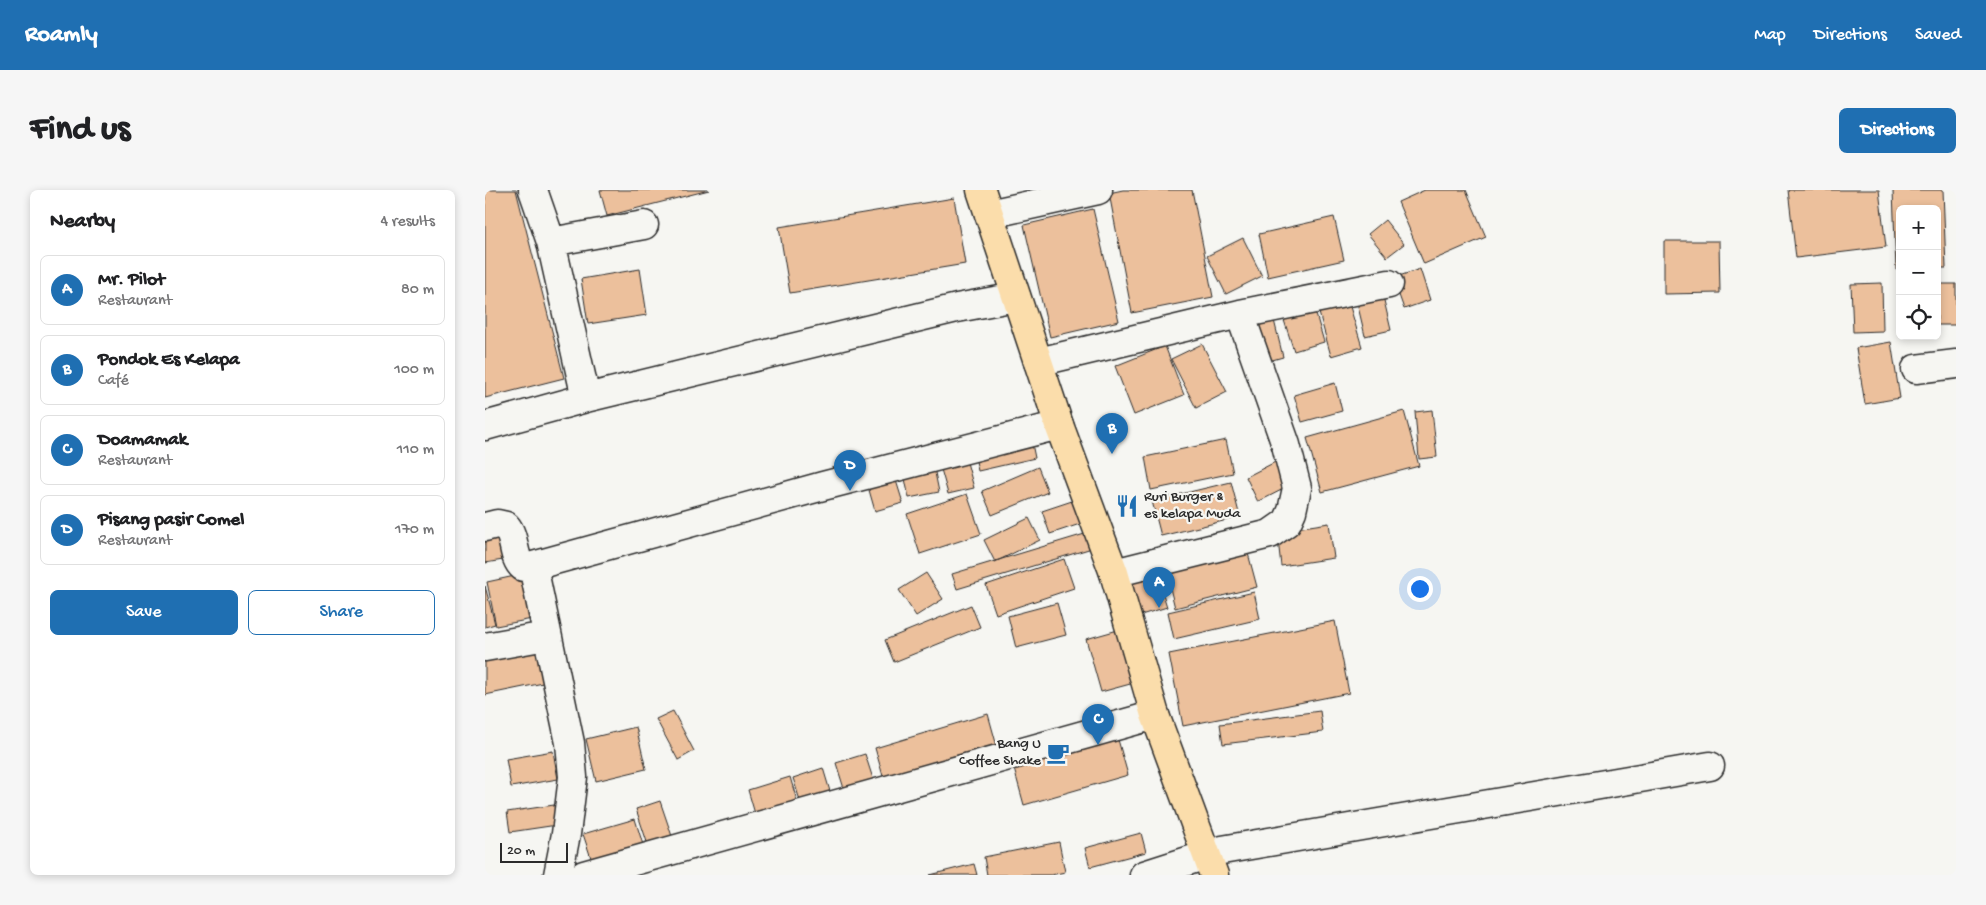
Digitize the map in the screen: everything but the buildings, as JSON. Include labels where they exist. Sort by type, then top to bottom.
[{"type":"main road","points":[[985,202],[1059,425],[1114,573],[1155,715],[1210,865]]},
{"type":"street","points":[[533,190],[551,242],[586,398]]},
{"type":"street","points":[[985,202],[1098,190]]},
{"type":"street","points":[[551,242],[644,225]]},
{"type":"street","points":[[1038,362],[1240,314],[1389,284]]},
{"type":"street","points":[[485,426],[586,398],[957,308],[1016,296]]},
{"type":"street","points":[[1114,573],[1270,534],[1287,522],[1292,511],[1297,488],[1286,445],[1240,314]]},
{"type":"street","points":[[1916,369],[1956,364]]},
{"type":"street","points":[[485,527],[497,524],[506,526],[512,534],[519,563],[523,567],[533,566],[823,486],[1059,425]]},
{"type":"street","points":[[533,566],[569,743],[573,777],[566,834],[558,875]]},
{"type":"street","points":[[485,647],[547,636]]},
{"type":"street","points":[[584,875],[1155,715]]},
{"type":"street","points":[[1144,875],[1210,865],[1222,850],[1710,766]]},
{"type":"place","name":"Pondok Es Kelapa","points":[[1112,454]]},
{"type":"place","name":"Pisang pasir Comel","points":[[850,491]]},
{"type":"place","name":"Ruri Burger & es kelapa Muda","points":[[1127,506]]},
{"type":"place","name":"Mr. Pilot","points":[[1159,608]]},
{"type":"place","name":"Doamamak","points":[[1098,745]]},
{"type":"place","name":"Bang U Coffee Shake","points":[[1058,753]]}]
